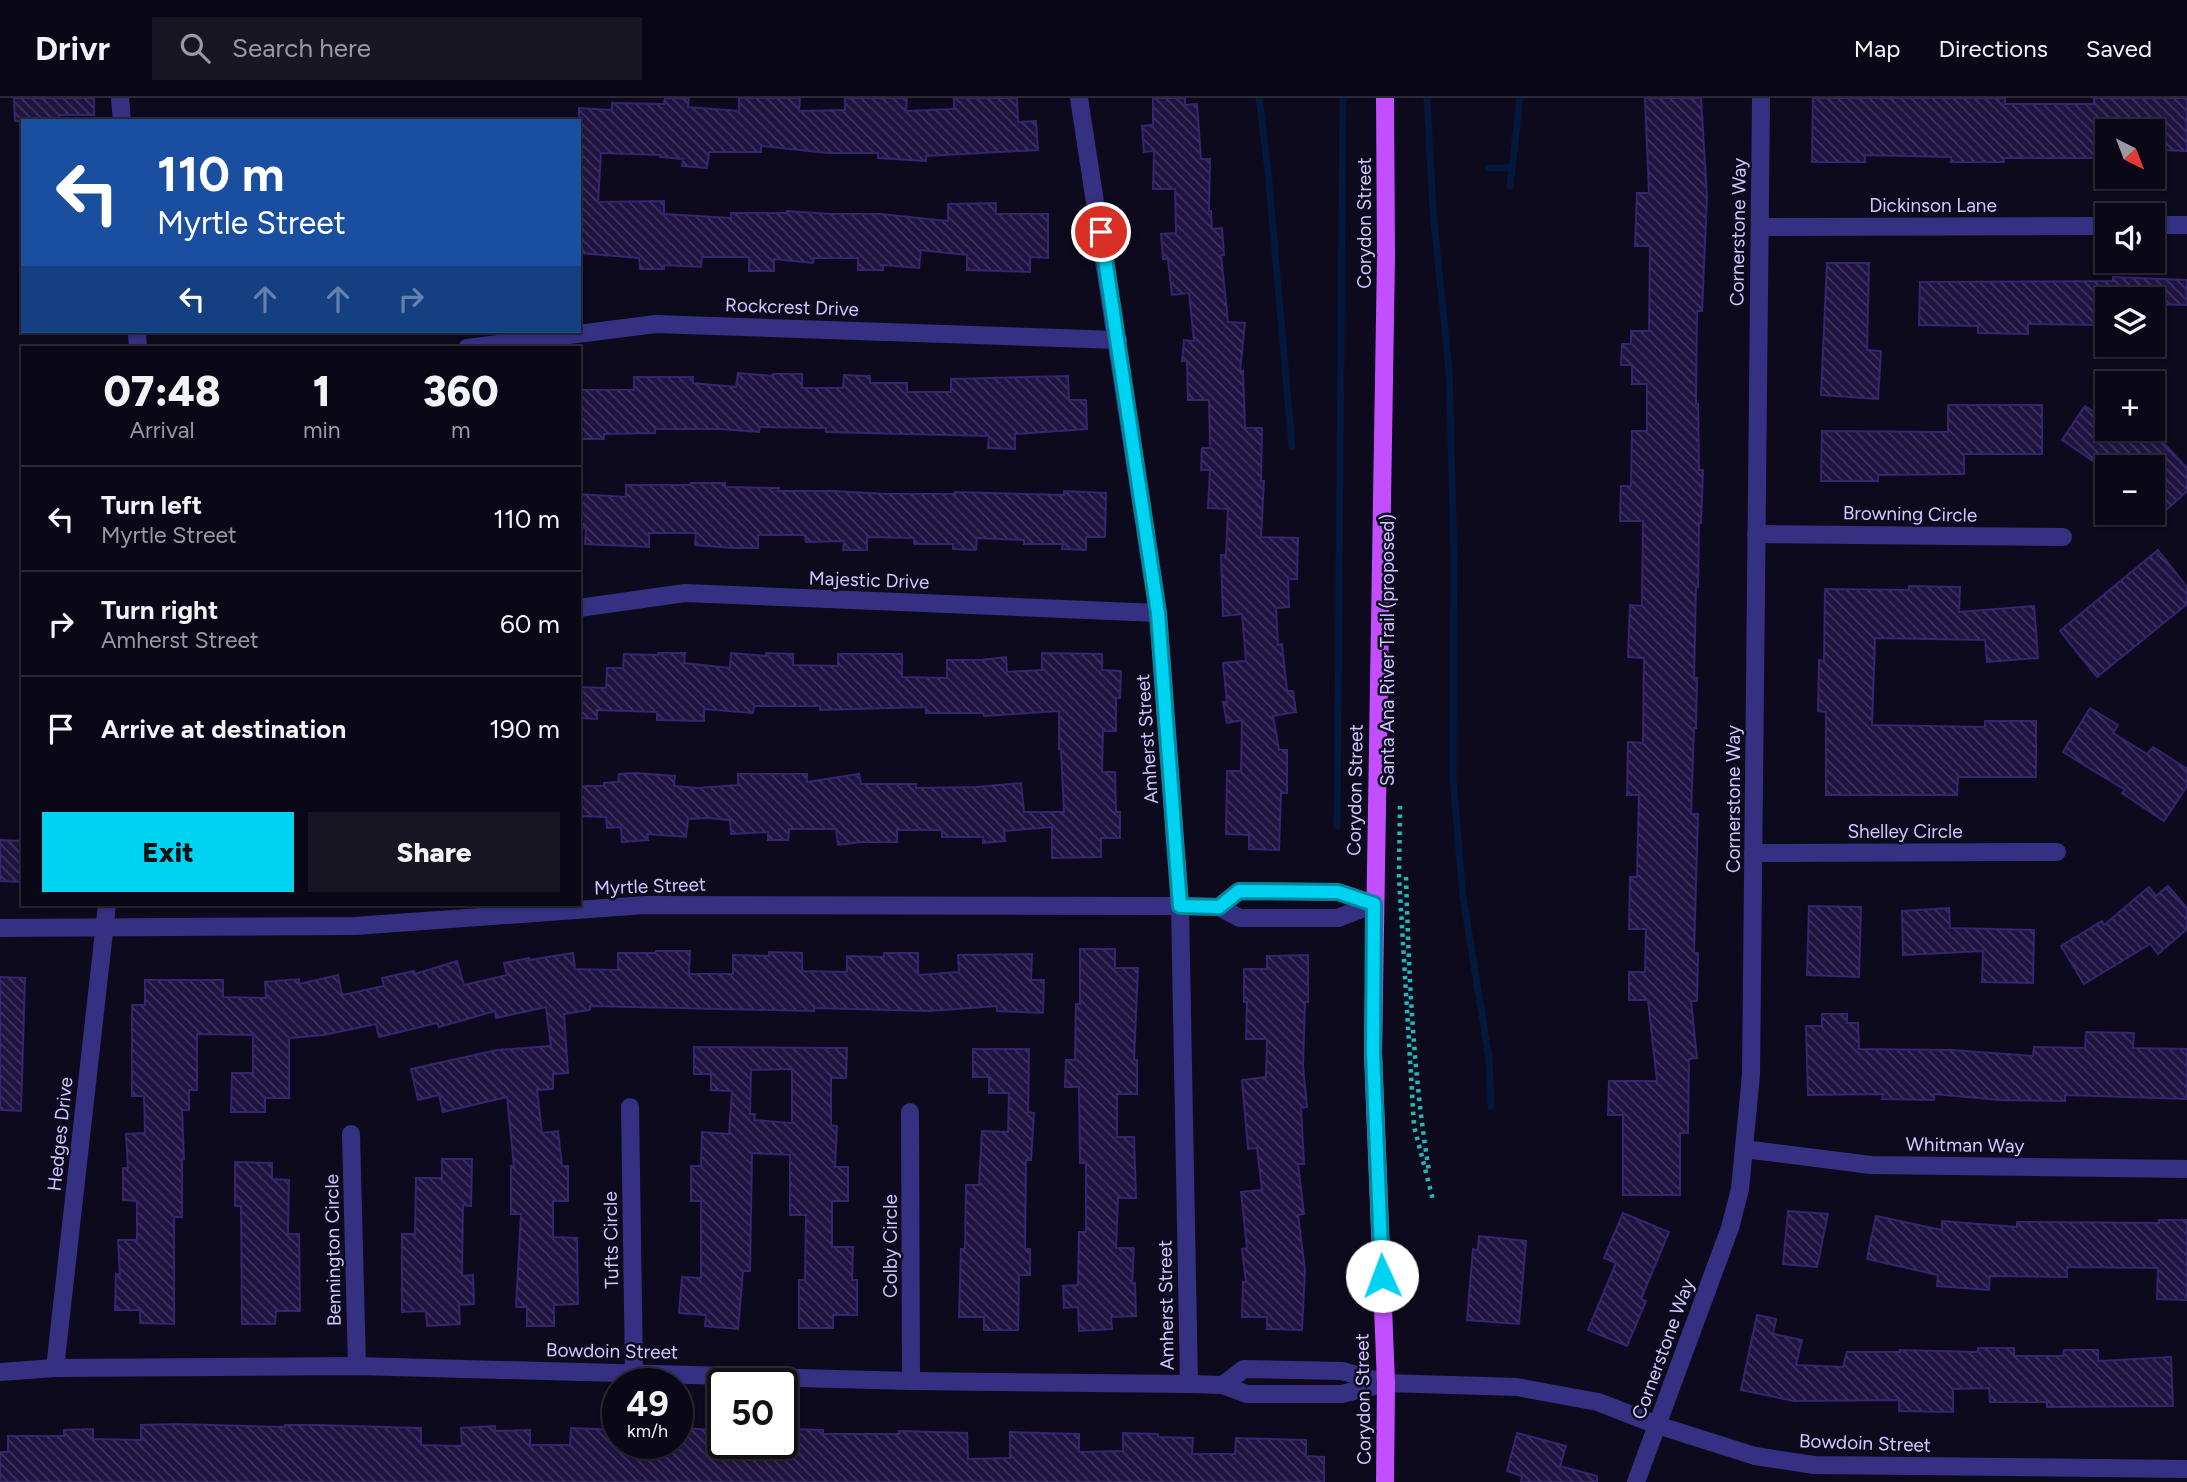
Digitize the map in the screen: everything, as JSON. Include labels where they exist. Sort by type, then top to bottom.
[{"type":"main road","name":"Corydon Street","points":[[1385,98],[1386,256],[1373,1053],[1386,1383],[1385,1482]]},
{"type":"street","points":[[120,98],[122,119]]},
{"type":"street","name":"Amherst Street","points":[[1079,98],[1158,613],[1180,906],[1189,1384]]},
{"type":"street","name":"Cornerstone Way","points":[[1636,1482],[1730,1228],[1740,1189],[1751,1075],[1761,98]]},
{"type":"street","points":[[2165,225],[2187,225]]},
{"type":"street","name":"Dickinson Lane","points":[[1759,227],[2095,226]]},
{"type":"street","name":"Rockcrest Drive","points":[[483,346],[656,324],[1118,340]]},
{"type":"street","name":"Browning Circle","points":[[1756,534],[2063,537]]},
{"type":"street","name":"Majestic Drive","points":[[581,608],[685,593],[1158,613]]},
{"type":"street","name":"Shelley Circle","points":[[1753,853],[2057,852]]},
{"type":"street","name":"Myrtle Street","points":[[1219,907],[1239,891],[1338,892],[1374,904]]},
{"type":"street","name":"Myrtle Street","points":[[0,928],[355,926],[645,905],[1180,906],[1219,907],[1240,918],[1338,918],[1374,904]]},
{"type":"street","name":"Hedges Drive","points":[[55,1368],[107,906]]},
{"type":"street","name":"Tufts Circle","points":[[630,1107],[634,1368]]},
{"type":"street","name":"Colby Circle","points":[[910,1112],[911,1381]]},
{"type":"street","name":"Bennington Circle","points":[[351,1134],[356,1366]]},
{"type":"street","name":"Whitman Way","points":[[1744,1149],[1871,1165],[2187,1169]]},
{"type":"street","name":"Bowdoin Street","points":[[0,1372],[55,1368],[356,1366],[602,1371]]},
{"type":"street","name":"Bowdoin Street","points":[[693,1374],[911,1381],[1223,1385],[1244,1369],[1342,1371],[1386,1383],[1517,1387],[1598,1402],[1657,1425],[1755,1456],[1814,1465],[2187,1469]]},
{"type":"path","name":"Santa Ana River Trail (proposed)","points":[[1400,798],[1399,877],[1414,1126],[1433,1200],[1417,1100],[1409,994],[1406,877]]},
{"type":"building","points":[[14,98],[94,98],[94,115],[59,115],[59,119],[15,121]]},
{"type":"building","points":[[665,98],[689,98],[688,107],[739,111],[739,98],[800,98],[799,111],[845,110],[845,98],[907,98],[906,111],[954,109],[954,98],[1017,98],[1018,122],[1036,121],[1038,150],[926,156],[926,161],[878,158],[878,153],[828,153],[761,146],[761,152],[709,152],[707,168],[682,166],[683,159],[660,157],[661,155],[601,153],[598,202],[664,201],[664,214],[731,218],[731,213],[787,211],[880,214],[948,221],[948,204],[996,203],[996,214],[1048,214],[1048,258],[1030,257],[1030,272],[967,270],[967,255],[921,250],[919,268],[883,265],[883,270],[858,270],[858,258],[814,258],[813,263],[774,259],[774,271],[749,271],[749,257],[702,257],[701,267],[664,265],[664,269],[640,269],[639,258],[581,253],[579,108],[612,110],[612,103],[664,104]]},
{"type":"building","points":[[1153,98],[1185,98],[1185,105],[1197,104],[1201,159],[1210,159],[1209,211],[1212,229],[1222,228],[1224,255],[1221,255],[1228,322],[1245,323],[1240,371],[1243,371],[1245,428],[1262,428],[1261,481],[1264,481],[1261,537],[1298,538],[1297,579],[1288,579],[1289,607],[1276,608],[1278,645],[1282,644],[1287,691],[1293,691],[1296,712],[1273,716],[1279,750],[1287,750],[1287,793],[1281,793],[1279,850],[1249,849],[1249,835],[1226,834],[1227,771],[1241,771],[1242,720],[1227,723],[1223,702],[1227,702],[1223,663],[1246,661],[1242,614],[1223,616],[1221,555],[1226,555],[1228,509],[1208,508],[1210,470],[1201,470],[1202,448],[1210,448],[1209,400],[1188,400],[1187,361],[1182,361],[1184,340],[1194,341],[1189,293],[1172,295],[1168,259],[1163,259],[1161,234],[1176,233],[1175,189],[1153,189],[1154,151],[1144,152],[1142,126],[1153,125]]},
{"type":"building","points":[[1645,98],[1701,98],[1707,197],[1702,311],[1697,311],[1696,404],[1699,470],[1703,470],[1696,587],[1696,728],[1691,814],[1698,814],[1694,953],[1698,953],[1697,1001],[1691,1001],[1697,1058],[1689,1059],[1688,1133],[1680,1133],[1680,1195],[1623,1195],[1623,1115],[1608,1115],[1609,1081],[1657,1081],[1648,1000],[1629,1000],[1629,972],[1645,972],[1646,929],[1629,929],[1630,877],[1637,877],[1639,795],[1627,795],[1628,742],[1643,743],[1644,658],[1628,657],[1630,605],[1642,606],[1643,521],[1620,521],[1621,486],[1631,486],[1632,431],[1647,431],[1647,384],[1632,384],[1632,365],[1621,365],[1622,344],[1631,344],[1631,331],[1649,331],[1650,246],[1635,246],[1637,193],[1649,193]]},
{"type":"building","points":[[1813,98],[2005,98],[2005,104],[2094,104],[2094,98],[2187,98],[2187,151],[2165,150],[2165,119],[2095,119],[2095,158],[2004,158],[2004,162],[1951,162],[1951,157],[1865,155],[1865,162],[1812,162]]},
{"type":"building","points":[[1827,263],[1869,263],[1867,350],[1881,351],[1878,399],[1821,395]]},
{"type":"building","points":[[2113,277],[2187,280],[2187,305],[2165,304],[2165,287],[2095,287],[2095,325],[2028,324],[2028,334],[1978,333],[1978,326],[1919,325],[1920,282],[2113,281]]},
{"type":"building","points":[[738,373],[773,376],[802,374],[802,388],[843,388],[844,375],[870,376],[870,383],[907,383],[907,392],[951,392],[951,379],[1068,376],[1069,400],[1086,400],[1087,429],[1015,434],[1015,449],[988,448],[989,436],[826,432],[826,428],[760,427],[759,432],[655,429],[655,433],[604,434],[604,439],[581,439],[581,390],[634,390],[634,377],[693,377],[693,383],[736,387]]},
{"type":"building","points":[[1948,405],[2042,405],[2042,454],[1964,454],[1964,474],[1878,475],[1878,481],[1821,481],[1822,431],[1948,432]]},
{"type":"building","points":[[2085,406],[2095,413],[2095,441],[2161,441],[2187,468],[2187,491],[2165,511],[2165,455],[2095,455],[2095,462],[2062,440]]},
{"type":"building","points":[[725,483],[725,487],[779,488],[778,491],[886,494],[955,492],[1064,495],[1064,491],[1106,493],[1105,537],[1086,537],[1086,550],[1062,549],[1063,544],[1024,544],[1024,540],[977,538],[976,550],[953,549],[953,544],[914,544],[914,538],[867,537],[867,550],[843,550],[844,541],[806,542],[805,535],[758,535],[758,548],[734,548],[695,545],[696,533],[649,533],[649,547],[585,544],[586,528],[581,527],[581,494],[626,497],[626,485]]},
{"type":"building","points":[[2158,550],[2187,587],[2187,604],[2097,677],[2060,631]]},
{"type":"building","points":[[1909,586],[1960,587],[1959,612],[2034,606],[2038,658],[1987,662],[1985,640],[1875,638],[1872,725],[1985,727],[1985,721],[2036,721],[2036,777],[1958,777],[1957,795],[1826,795],[1826,712],[1818,711],[1819,660],[1824,661],[1825,589],[1909,590]]},
{"type":"building","points":[[685,653],[684,663],[730,668],[731,653],[766,656],[766,653],[793,654],[793,665],[838,666],[838,654],[902,654],[902,677],[947,678],[947,660],[1006,657],[1007,672],[1042,670],[1042,653],[1102,654],[1102,670],[1121,671],[1120,698],[1116,698],[1116,731],[1103,731],[1102,772],[1115,772],[1120,838],[1101,838],[1101,857],[1052,858],[1052,827],[1004,831],[1005,841],[983,843],[983,837],[942,837],[942,830],[897,830],[897,842],[838,845],[836,829],[789,829],[788,840],[768,840],[768,832],[731,834],[730,820],[708,818],[688,819],[686,837],[647,834],[648,840],[622,842],[621,827],[607,828],[606,817],[581,816],[581,786],[604,786],[604,783],[618,782],[619,774],[636,773],[675,776],[674,786],[697,788],[738,785],[738,774],[807,774],[807,782],[859,774],[861,784],[916,784],[916,788],[1021,783],[1024,812],[1064,812],[1059,711],[984,716],[983,713],[926,713],[926,707],[820,710],[820,706],[754,706],[753,713],[704,709],[704,721],[657,720],[657,712],[597,710],[597,719],[581,718],[581,687],[606,688],[607,668],[623,668],[624,654]]},
{"type":"building","points":[[2090,708],[2118,725],[2113,733],[2147,754],[2153,747],[2187,769],[2187,786],[2164,821],[2122,793],[2125,790],[2063,752]]},
{"type":"building","points":[[0,840],[21,841],[21,882],[0,881]]},
{"type":"building","points":[[2168,886],[2187,908],[2187,929],[2158,954],[2150,944],[2084,984],[2061,946],[2102,921],[2104,925],[2149,887],[2156,896]]},
{"type":"building","points":[[1809,906],[1861,907],[1859,977],[1807,975]]},
{"type":"building","points":[[1949,908],[1950,928],[2034,930],[2033,983],[1982,982],[1983,951],[1903,955],[1902,911]]},
{"type":"building","points":[[1080,949],[1115,949],[1115,968],[1138,968],[1134,1060],[1137,1060],[1137,1094],[1117,1094],[1117,1137],[1134,1137],[1136,1198],[1118,1198],[1116,1248],[1134,1248],[1132,1283],[1135,1283],[1136,1316],[1111,1317],[1112,1329],[1079,1331],[1078,1307],[1064,1308],[1063,1286],[1078,1285],[1079,1232],[1086,1232],[1086,1163],[1080,1163],[1079,1087],[1065,1087],[1066,1060],[1075,1060],[1076,1004],[1080,1004]]},
{"type":"building","points":[[690,951],[689,974],[733,974],[733,955],[769,956],[769,952],[802,953],[802,971],[847,972],[847,956],[884,957],[884,953],[918,953],[918,975],[959,972],[958,955],[1032,954],[1031,980],[1044,980],[1043,1013],[997,1011],[997,1006],[929,1011],[814,1008],[814,1011],[590,1006],[590,1010],[564,1014],[568,1073],[553,1074],[553,1089],[537,1090],[542,1133],[558,1131],[562,1166],[568,1166],[568,1201],[553,1201],[553,1237],[577,1238],[578,1304],[554,1305],[554,1326],[527,1326],[527,1307],[516,1307],[521,1214],[511,1214],[511,1166],[514,1166],[507,1097],[443,1112],[439,1095],[418,1100],[411,1069],[497,1050],[551,1046],[546,1007],[496,1018],[495,1011],[439,1027],[437,1023],[379,1037],[376,1024],[324,1035],[289,1038],[289,1098],[265,1098],[265,1112],[231,1112],[232,1073],[253,1073],[253,1035],[197,1034],[197,1090],[189,1090],[189,1110],[182,1110],[182,1217],[174,1217],[174,1324],[140,1323],[140,1310],[115,1310],[116,1274],[120,1275],[118,1240],[137,1240],[137,1201],[123,1200],[123,1168],[128,1168],[126,1134],[145,1133],[144,1096],[132,1096],[132,1005],[145,1005],[145,980],[223,980],[223,997],[266,998],[265,982],[299,979],[299,984],[338,975],[342,995],[384,986],[382,978],[414,971],[415,974],[457,961],[464,985],[507,975],[504,963],[529,958],[573,953],[575,969],[618,970],[618,953]]},
{"type":"building","points":[[1308,955],[1308,1002],[1305,1002],[1303,1066],[1307,1107],[1301,1108],[1304,1164],[1298,1164],[1304,1214],[1298,1215],[1305,1270],[1302,1330],[1267,1329],[1267,1317],[1242,1317],[1243,1282],[1246,1282],[1242,1249],[1247,1248],[1241,1192],[1262,1190],[1257,1148],[1248,1149],[1242,1080],[1266,1077],[1267,1039],[1246,1039],[1244,969],[1267,969],[1267,956]]},
{"type":"building","points":[[0,977],[25,978],[21,1111],[0,1110]]},
{"type":"building","points":[[1822,1014],[1847,1014],[1847,1023],[1858,1023],[1859,1049],[1951,1050],[2033,1056],[2034,1047],[2085,1048],[2086,1032],[2134,1033],[2133,1048],[2187,1049],[2187,1099],[2065,1095],[2065,1101],[2000,1100],[1934,1094],[1934,1100],[1882,1099],[1883,1094],[1808,1095],[1806,1026],[1822,1026]]},
{"type":"building","points":[[694,1047],[847,1048],[846,1078],[831,1078],[831,1125],[837,1126],[835,1167],[848,1167],[848,1201],[832,1201],[832,1247],[853,1247],[852,1280],[857,1280],[857,1315],[833,1315],[833,1328],[799,1328],[799,1280],[805,1280],[806,1215],[790,1215],[790,1155],[752,1153],[750,1271],[743,1271],[738,1329],[705,1326],[706,1315],[679,1313],[682,1277],[701,1278],[701,1201],[691,1201],[691,1166],[701,1166],[702,1132],[729,1134],[732,1091],[711,1090],[711,1074],[694,1074]],"holes":[[[792,1069],[792,1123],[754,1120],[755,1114],[750,1114],[751,1070]]]},
{"type":"building","points":[[973,1049],[1029,1049],[1028,1112],[1034,1113],[1031,1160],[1026,1160],[1025,1249],[1030,1249],[1030,1275],[1019,1275],[1018,1330],[984,1330],[984,1317],[959,1317],[961,1249],[965,1249],[966,1185],[979,1185],[982,1131],[1008,1132],[1009,1093],[989,1093],[989,1077],[973,1077]]},
{"type":"building","points":[[442,1159],[472,1159],[471,1206],[463,1205],[462,1276],[473,1275],[474,1304],[459,1305],[460,1324],[427,1326],[426,1311],[402,1312],[402,1234],[415,1234],[416,1178],[442,1178]]},
{"type":"building","points":[[235,1162],[272,1163],[272,1179],[289,1180],[288,1234],[299,1234],[300,1311],[276,1311],[275,1324],[242,1324],[241,1206],[235,1206]]},
{"type":"building","points":[[1788,1211],[1828,1214],[1817,1267],[1783,1264]]},
{"type":"building","points":[[1623,1213],[1669,1232],[1641,1299],[1646,1301],[1627,1346],[1588,1330],[1616,1263],[1604,1258]]},
{"type":"building","points":[[1876,1216],[1942,1230],[1942,1221],[2017,1227],[2017,1222],[2159,1223],[2159,1220],[2187,1220],[2187,1300],[2157,1299],[2158,1268],[2067,1267],[2067,1277],[1990,1276],[1989,1290],[1937,1286],[1938,1275],[1867,1259]]},
{"type":"building","points":[[1479,1236],[1526,1241],[1519,1324],[1467,1320],[1473,1249],[1478,1250]]},
{"type":"building","points":[[1757,1315],[1776,1319],[1773,1334],[1802,1340],[1796,1365],[1843,1367],[1847,1352],[1978,1352],[1978,1348],[2014,1348],[2014,1356],[2063,1356],[2064,1350],[2098,1350],[2098,1361],[2171,1357],[2173,1406],[2047,1407],[2047,1402],[1990,1402],[1989,1388],[1953,1389],[1953,1412],[1899,1411],[1899,1400],[1794,1401],[1741,1390]]},
{"type":"building","points":[[141,1425],[421,1428],[421,1445],[462,1446],[461,1428],[495,1426],[495,1431],[530,1430],[530,1445],[570,1445],[571,1428],[602,1429],[602,1459],[693,1459],[693,1429],[707,1429],[707,1459],[798,1459],[798,1429],[823,1430],[823,1434],[899,1434],[899,1431],[967,1433],[968,1459],[1010,1458],[1010,1432],[1079,1434],[1079,1452],[1123,1451],[1123,1433],[1193,1438],[1192,1454],[1235,1454],[1236,1438],[1306,1440],[1306,1456],[1324,1457],[1324,1482],[0,1482],[0,1452],[8,1452],[8,1436],[64,1436],[64,1430],[93,1429],[93,1439],[141,1440]]},
{"type":"building","points":[[1517,1433],[1566,1446],[1560,1466],[1597,1476],[1597,1482],[1521,1482],[1522,1476],[1507,1471]]},
{"type":"waterway","points":[[1259,98],[1292,447]]},
{"type":"waterway","points":[[1337,826],[1343,98]]},
{"type":"waterway","points":[[1427,98],[1433,211],[1449,370],[1454,553],[1453,779],[1463,897],[1489,1058],[1491,1106]]},
{"type":"waterway","points":[[1510,186],[1520,98]]},
{"type":"waterway","points":[[1489,168],[1512,168]]},
{"type":"route","points":[[1101,232],[1158,613],[1180,906],[1219,907],[1239,891],[1338,892],[1374,904],[1373,1053],[1382,1276]]}]
